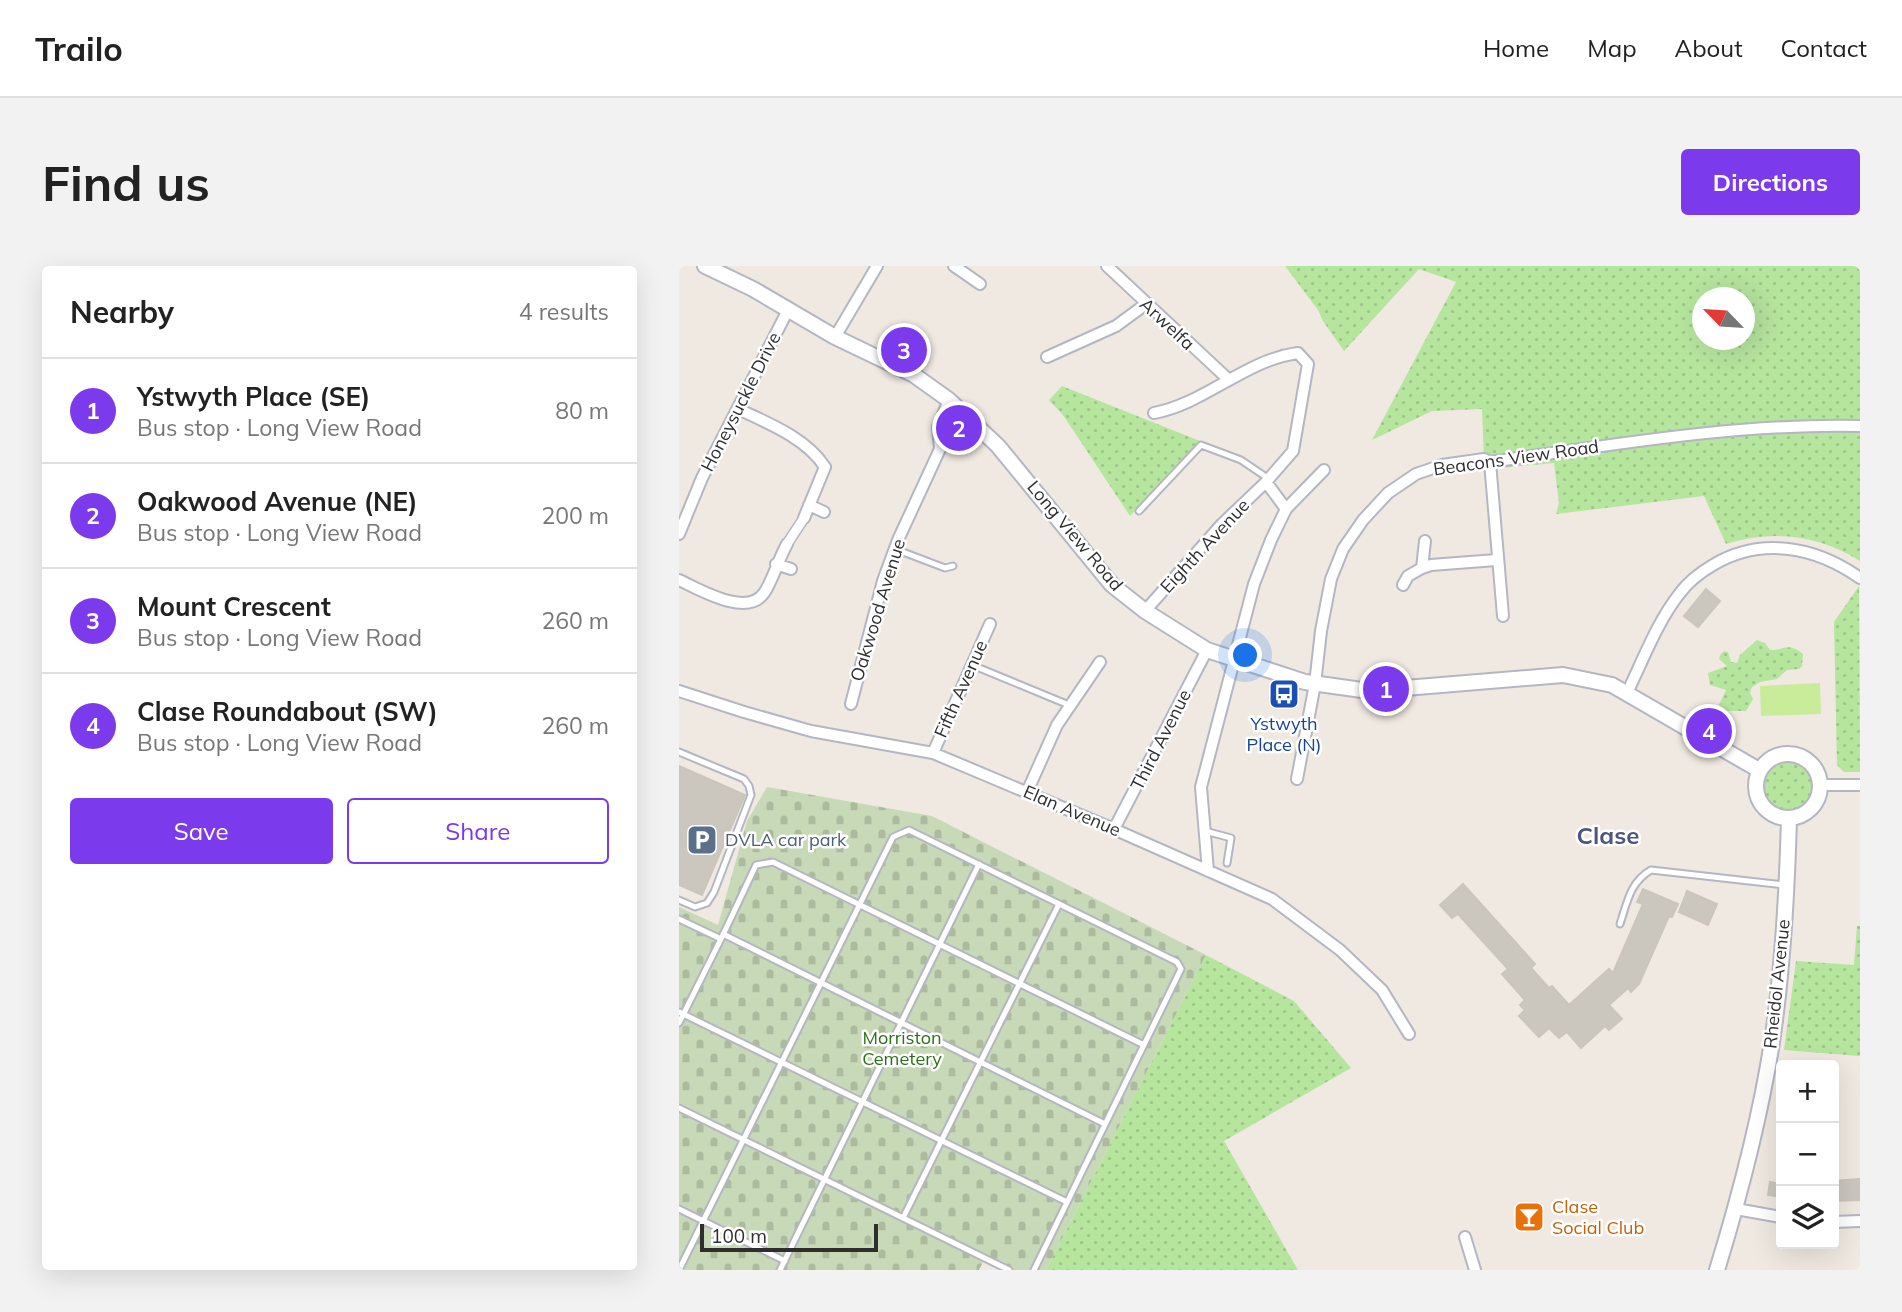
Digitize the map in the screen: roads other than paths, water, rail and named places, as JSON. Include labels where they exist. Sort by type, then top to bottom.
[{"type":"street","name":"Long View Road","points":[[705,266],[753,289],[835,337],[914,375],[949,400],[998,446],[1112,585],[1145,611],[1207,650],[1315,684],[1369,691],[1563,675],[1612,685],[1759,769]]},
{"type":"street","points":[[835,337],[877,266]]},
{"type":"street","points":[[954,266],[980,285]]},
{"type":"street","name":"Arwelfa","points":[[1112,267],[1146,304],[1229,380]]},
{"type":"street","points":[[1047,357],[1116,326],[1146,304]]},
{"type":"street","name":"Honeysuckle Drive","points":[[679,534],[702,478],[788,310]]},
{"type":"street","name":"Eighth Avenue","points":[[1145,611],[1222,524],[1268,481],[1293,451],[1308,364],[1298,353],[1285,355],[1229,380]]},
{"type":"street","points":[[1154,413],[1201,398],[1229,380]]},
{"type":"street","name":"Oakwood Avenue","points":[[851,704],[872,617],[895,549],[940,449],[938,427],[949,400]]},
{"type":"street","points":[[679,580],[723,600],[755,602],[764,593],[776,564],[804,518],[825,467],[810,449],[738,409]]},
{"type":"street","name":"Beacons View Road","points":[[1297,779],[1331,579],[1343,549],[1363,520],[1388,493],[1416,474],[1443,465],[1484,459],[1490,462],[1713,432],[1805,425],[1860,426]]},
{"type":"street","points":[[1490,462],[1496,560],[1503,616]]},
{"type":"street","points":[[1208,871],[1201,787],[1254,584],[1286,509],[1324,470]]},
{"type":"street","points":[[1268,481],[1286,509]]},
{"type":"street","points":[[809,505],[824,512]]},
{"type":"street","points":[[1422,568],[1425,541]]},
{"type":"street","points":[[1627,693],[1661,624],[1681,592],[1700,573],[1729,556],[1748,550],[1776,547],[1801,549],[1828,558],[1860,578]]},
{"type":"street","points":[[1403,584],[1408,576],[1431,565],[1496,560]]},
{"type":"street","points":[[776,564],[791,569]]},
{"type":"street","name":"Fifth Avenue","points":[[933,753],[990,624]]},
{"type":"street","name":"Third Avenue","points":[[1114,829],[1207,650]]},
{"type":"street","points":[[1027,792],[1057,725],[1100,662]]},
{"type":"street","name":"Elan Avenue","points":[[679,691],[811,731],[933,753],[1272,899],[1340,950],[1382,990],[1409,1034]]},
{"type":"street","points":[[1791,753],[1802,756],[1813,765],[1821,785],[1814,806],[1803,815],[1789,818],[1768,812],[1759,801],[1755,786],[1759,769],[1769,759],[1791,753]]},
{"type":"street","points":[[1821,785],[1860,785]]},
{"type":"street","name":"Rheidol Avenue","points":[[1717,1270],[1736,1209],[1772,1044],[1781,971],[1789,818]]},
{"type":"street","points":[[1736,1209],[1776,1216]]},
{"type":"street","points":[[1839,1222],[1860,1221]]},
{"type":"street","points":[[1465,1237],[1475,1270]]},
{"type":"lane","points":[[1139,511],[1201,445],[1241,460],[1268,481]]},
{"type":"lane","points":[[895,549],[945,568],[953,566]]},
{"type":"lane","points":[[972,665],[1069,705]]},
{"type":"lane","points":[[679,752],[744,779],[751,795],[714,892],[707,903],[695,907],[679,900]]},
{"type":"lane","points":[[679,1270],[893,836],[909,830],[1177,962],[1181,969],[1034,1270]]},
{"type":"lane","points":[[1205,831],[1231,838],[1227,863]]},
{"type":"lane","points":[[679,1023],[681,1013],[722,937],[756,865],[773,862],[1144,1045]]},
{"type":"lane","points":[[780,1270],[979,864]]},
{"type":"lane","points":[[1620,924],[1632,888],[1639,877],[1651,870],[1787,885]]},
{"type":"lane","points":[[903,1218],[1059,904]]},
{"type":"lane","points":[[679,919],[820,984],[1105,1124]]},
{"type":"lane","points":[[681,1013],[1067,1202]]},
{"type":"lane","points":[[679,1108],[1009,1270]]},
{"type":"lane","points":[[679,1209],[785,1261]]},
{"type":"place","name":"Mount Crescent","points":[[904,350]]},
{"type":"place","name":"Oakwood Avenue (NE)","points":[[959,428]]},
{"type":"place","name":"Ystwyth Place (SE)","points":[[1386,689]]},
{"type":"place","name":"Ystwyth Place (N)","points":[[1284,694]]},
{"type":"place","name":"Clase Roundabout (SW)","points":[[1709,731]]},
{"type":"place","name":"DVLA car park","points":[[702,840]]},
{"type":"place","name":"Clase Social Club","points":[[1529,1217]]},
{"type":"district","name":"Clase","points":[[1608,836]]},
{"type":"park label","name":"Morriston Cemetery","points":[[902,1048]]}]
